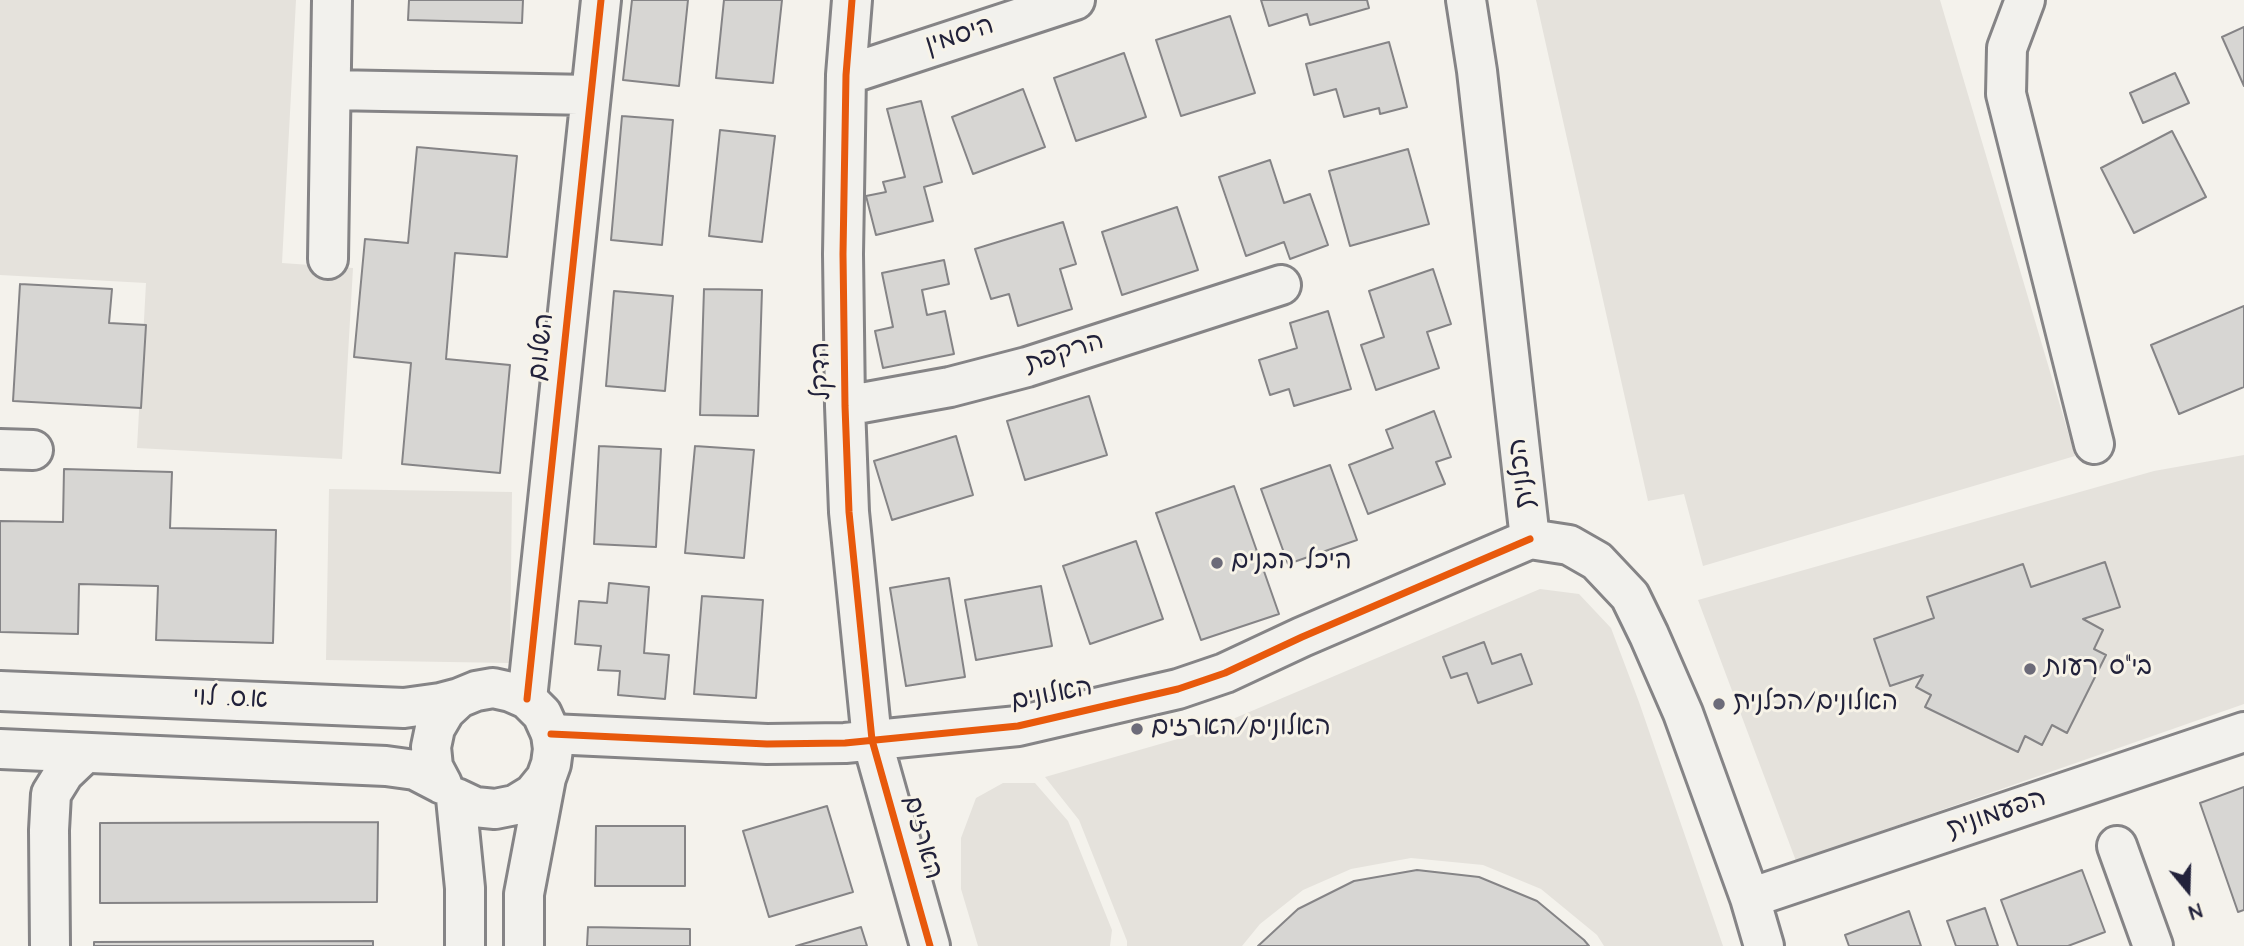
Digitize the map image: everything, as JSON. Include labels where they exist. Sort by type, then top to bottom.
[{"type":"street","points":[[328,259],[332,0]]},
{"type":"street","name":"השלום","points":[[527,699],[601,0]]},
{"type":"street","name":"הדקל","points":[[852,0],[846,75],[843,254],[845,406],[849,512],[872,740]]},
{"type":"street","name":"היסמין","points":[[846,75],[1075,0]]},
{"type":"street","name":"הכלנית","points":[[1466,0],[1477,71],[1531,540],[1569,545],[1597,562],[1630,596],[1683,713],[1765,946]]},
{"type":"street","points":[[2025,0],[2007,48],[2006,94],[2094,444]]},
{"type":"street","points":[[331,90],[591,95]]},
{"type":"street","name":"הרקפת","points":[[845,406],[950,387],[1027,367],[1281,285]]},
{"type":"street","name":"האלונים","points":[[551,734],[767,744],[872,740],[1018,726],[1178,689],[1225,673],[1302,637],[1531,540]]},
{"type":"street","points":[[465,946],[463,850],[449,791],[433,766],[431,747],[435,728],[445,711],[459,698],[493,688],[527,699],[542,714],[551,734],[553,749],[524,894],[524,946]]},
{"type":"street","name":"א.ס. לוי","points":[[0,691],[404,708],[459,698]]},
{"type":"street","name":"הפעמונית","points":[[1750,898],[2244,732]]},
{"type":"street","name":"הארזים","points":[[872,740],[930,946]]},
{"type":"street","points":[[0,749],[387,765],[415,770],[475,807],[495,810],[515,805],[533,794],[546,778]]},
{"type":"street","points":[[50,946],[51,794],[64,773],[85,753]]},
{"type":"street","points":[[2117,846],[2153,946]]},
{"type":"shaded area","points":[[0,0],[296,0],[282,263],[353,268],[342,459],[137,448],[146,283],[0,275]]},
{"type":"shaded area","points":[[1536,0],[1940,0],[2075,456],[1703,566],[1684,494],[1648,501]]},
{"type":"shaded area","points":[[2244,455],[2244,704],[1796,861],[1698,600],[2154,471]]},
{"type":"shaded area","points":[[329,489],[512,492],[510,663],[326,660]]},
{"type":"shaded area","points":[[1540,589],[1579,594],[1611,628],[1723,946],[1604,946],[1597,935],[1541,889],[1483,865],[1411,858],[1351,869],[1303,890],[1260,924],[1242,946],[1127,946],[1079,820],[1045,777],[1202,732]]},
{"type":"shaded area","points":[[1003,783],[1035,783],[1068,821],[1112,930],[1110,946],[978,946],[961,889],[961,838],[976,798]]},
{"type":"building","points":[[409,0],[523,0],[522,23],[408,20]]},
{"type":"building","points":[[632,0],[688,0],[679,86],[623,80]]},
{"type":"building","points":[[724,0],[782,0],[773,83],[716,78]]},
{"type":"building","points":[[1261,0],[1367,0],[1369,8],[1310,25],[1307,14],[1269,26]]},
{"type":"building","points":[[1230,16],[1255,93],[1181,116],[1156,40]]},
{"type":"building","points":[[2244,27],[2244,86],[2222,37]]},
{"type":"building","points":[[1389,42],[1407,107],[1380,114],[1379,108],[1344,117],[1336,89],[1314,95],[1306,64]]},
{"type":"building","points":[[1124,53],[1146,117],[1076,141],[1054,78]]},
{"type":"building","points":[[2175,73],[2189,103],[2143,123],[2130,93]]},
{"type":"building","points":[[1023,89],[1045,147],[973,174],[952,117]]},
{"type":"building","points":[[921,101],[942,182],[924,187],[933,221],[876,235],[866,196],[886,192],[883,182],[905,177],[887,109]]},
{"type":"building","points":[[622,116],[673,120],[662,245],[611,240]]},
{"type":"building","points":[[720,130],[775,136],[762,242],[709,236]]},
{"type":"building","points":[[2172,131],[2206,197],[2134,233],[2101,168]]},
{"type":"building","points":[[417,147],[517,156],[507,257],[455,253],[446,359],[510,365],[500,473],[402,464],[411,363],[354,357],[365,239],[408,243]]},
{"type":"building","points":[[1408,149],[1429,224],[1350,246],[1329,171]]},
{"type":"building","points":[[1270,160],[1284,203],[1310,194],[1328,245],[1290,259],[1284,242],[1246,256],[1219,177]]},
{"type":"building","points":[[1177,207],[1198,270],[1122,295],[1102,232]]},
{"type":"building","points":[[1063,222],[1076,264],[1060,269],[1072,309],[1018,326],[1009,294],[991,299],[975,249]]},
{"type":"building","points":[[944,260],[949,284],[922,290],[927,315],[945,311],[954,354],[883,368],[875,331],[893,327],[882,273]]},
{"type":"building","points":[[1433,269],[1451,324],[1427,332],[1439,368],[1376,390],[1361,345],[1384,337],[1369,291]]},
{"type":"building","points":[[20,284],[112,289],[109,323],[146,325],[141,408],[13,401]]},
{"type":"building","points":[[704,289],[762,290],[758,416],[700,415]]},
{"type":"building","points":[[614,291],[673,296],[665,391],[606,386]]},
{"type":"building","points":[[2244,306],[2244,387],[2179,414],[2151,345]]},
{"type":"building","points":[[1328,311],[1351,389],[1294,406],[1289,389],[1270,395],[1259,360],[1297,348],[1290,323]]},
{"type":"building","points":[[1089,396],[1107,455],[1025,480],[1007,421]]},
{"type":"building","points":[[1434,411],[1451,457],[1436,462],[1445,484],[1368,514],[1349,465],[1393,448],[1386,430]]},
{"type":"building","points":[[956,436],[973,495],[892,520],[874,461]]},
{"type":"building","points":[[599,446],[661,449],[656,547],[594,544]]},
{"type":"building","points":[[695,446],[754,450],[744,558],[685,553]]},
{"type":"building","points":[[1330,465],[1357,540],[1288,564],[1261,489]]},
{"type":"building","points":[[64,469],[172,472],[170,528],[276,530],[273,643],[156,640],[158,586],[79,584],[78,634],[0,632],[0,521],[63,522]]},
{"type":"building","name":"היכל הבנים","points":[[1234,486],[1279,614],[1201,640],[1156,513]]},
{"type":"building","points":[[1136,541],[1163,619],[1090,644],[1063,566]]},
{"type":"building","points":[[2105,562],[2120,607],[2083,619],[2103,630],[2094,649],[2106,655],[2067,733],[2052,725],[2042,745],[2025,736],[2018,752],[1925,707],[1931,695],[1916,687],[1923,675],[1890,686],[1874,639],[1934,618],[1927,597],[2023,564],[2031,587]]},
{"type":"building","points":[[949,578],[965,677],[906,686],[890,588]]},
{"type":"building","points":[[609,583],[649,587],[644,653],[669,655],[665,699],[618,695],[620,671],[598,670],[601,646],[575,644],[579,601],[607,603]]},
{"type":"building","points":[[1041,586],[1052,646],[976,660],[965,600]]},
{"type":"building","points":[[702,596],[763,600],[756,698],[694,694]]},
{"type":"building","points":[[1484,642],[1492,664],[1521,654],[1532,684],[1478,703],[1467,673],[1451,678],[1443,657]]},
{"type":"building","points":[[2244,787],[2244,910],[2238,912],[2200,803]]},
{"type":"building","points":[[827,806],[853,892],[769,917],[743,831]]},
{"type":"building","points":[[378,822],[377,902],[100,903],[100,823]]},
{"type":"building","points":[[596,826],[685,826],[685,886],[595,886]]},
{"type":"building","points":[[1417,870],[1479,877],[1537,901],[1589,946],[1258,946],[1298,909],[1354,881]]},
{"type":"building","points":[[2082,870],[2105,932],[2068,946],[2018,946],[2001,900]]},
{"type":"building","points":[[1985,908],[1998,946],[1956,946],[1947,921]]},
{"type":"building","points":[[1909,911],[1921,946],[1849,946],[1845,935]]},
{"type":"building","points":[[588,927],[690,929],[690,946],[587,946]]},
{"type":"building","points":[[861,927],[867,946],[796,946]]},
{"type":"building","points":[[373,941],[373,946],[94,946],[94,942]]},
{"type":"cycle path","points":[[527,699],[601,0]]},
{"type":"cycle path","points":[[852,0],[846,75],[843,254],[849,512],[872,740],[930,946]]},
{"type":"cycle path","points":[[551,734],[767,744],[845,743],[1018,726],[1178,689],[1225,673],[1530,539]]},
{"type":"place","name":"היכל הבנים","points":[[1217,563]]},
{"type":"place","name":"בי\"ס רעות","points":[[2030,669]]},
{"type":"place","name":"האלונים/הכלנית","points":[[1719,704]]},
{"type":"place","name":"האלונים/הארזים","points":[[1137,729]]}]
